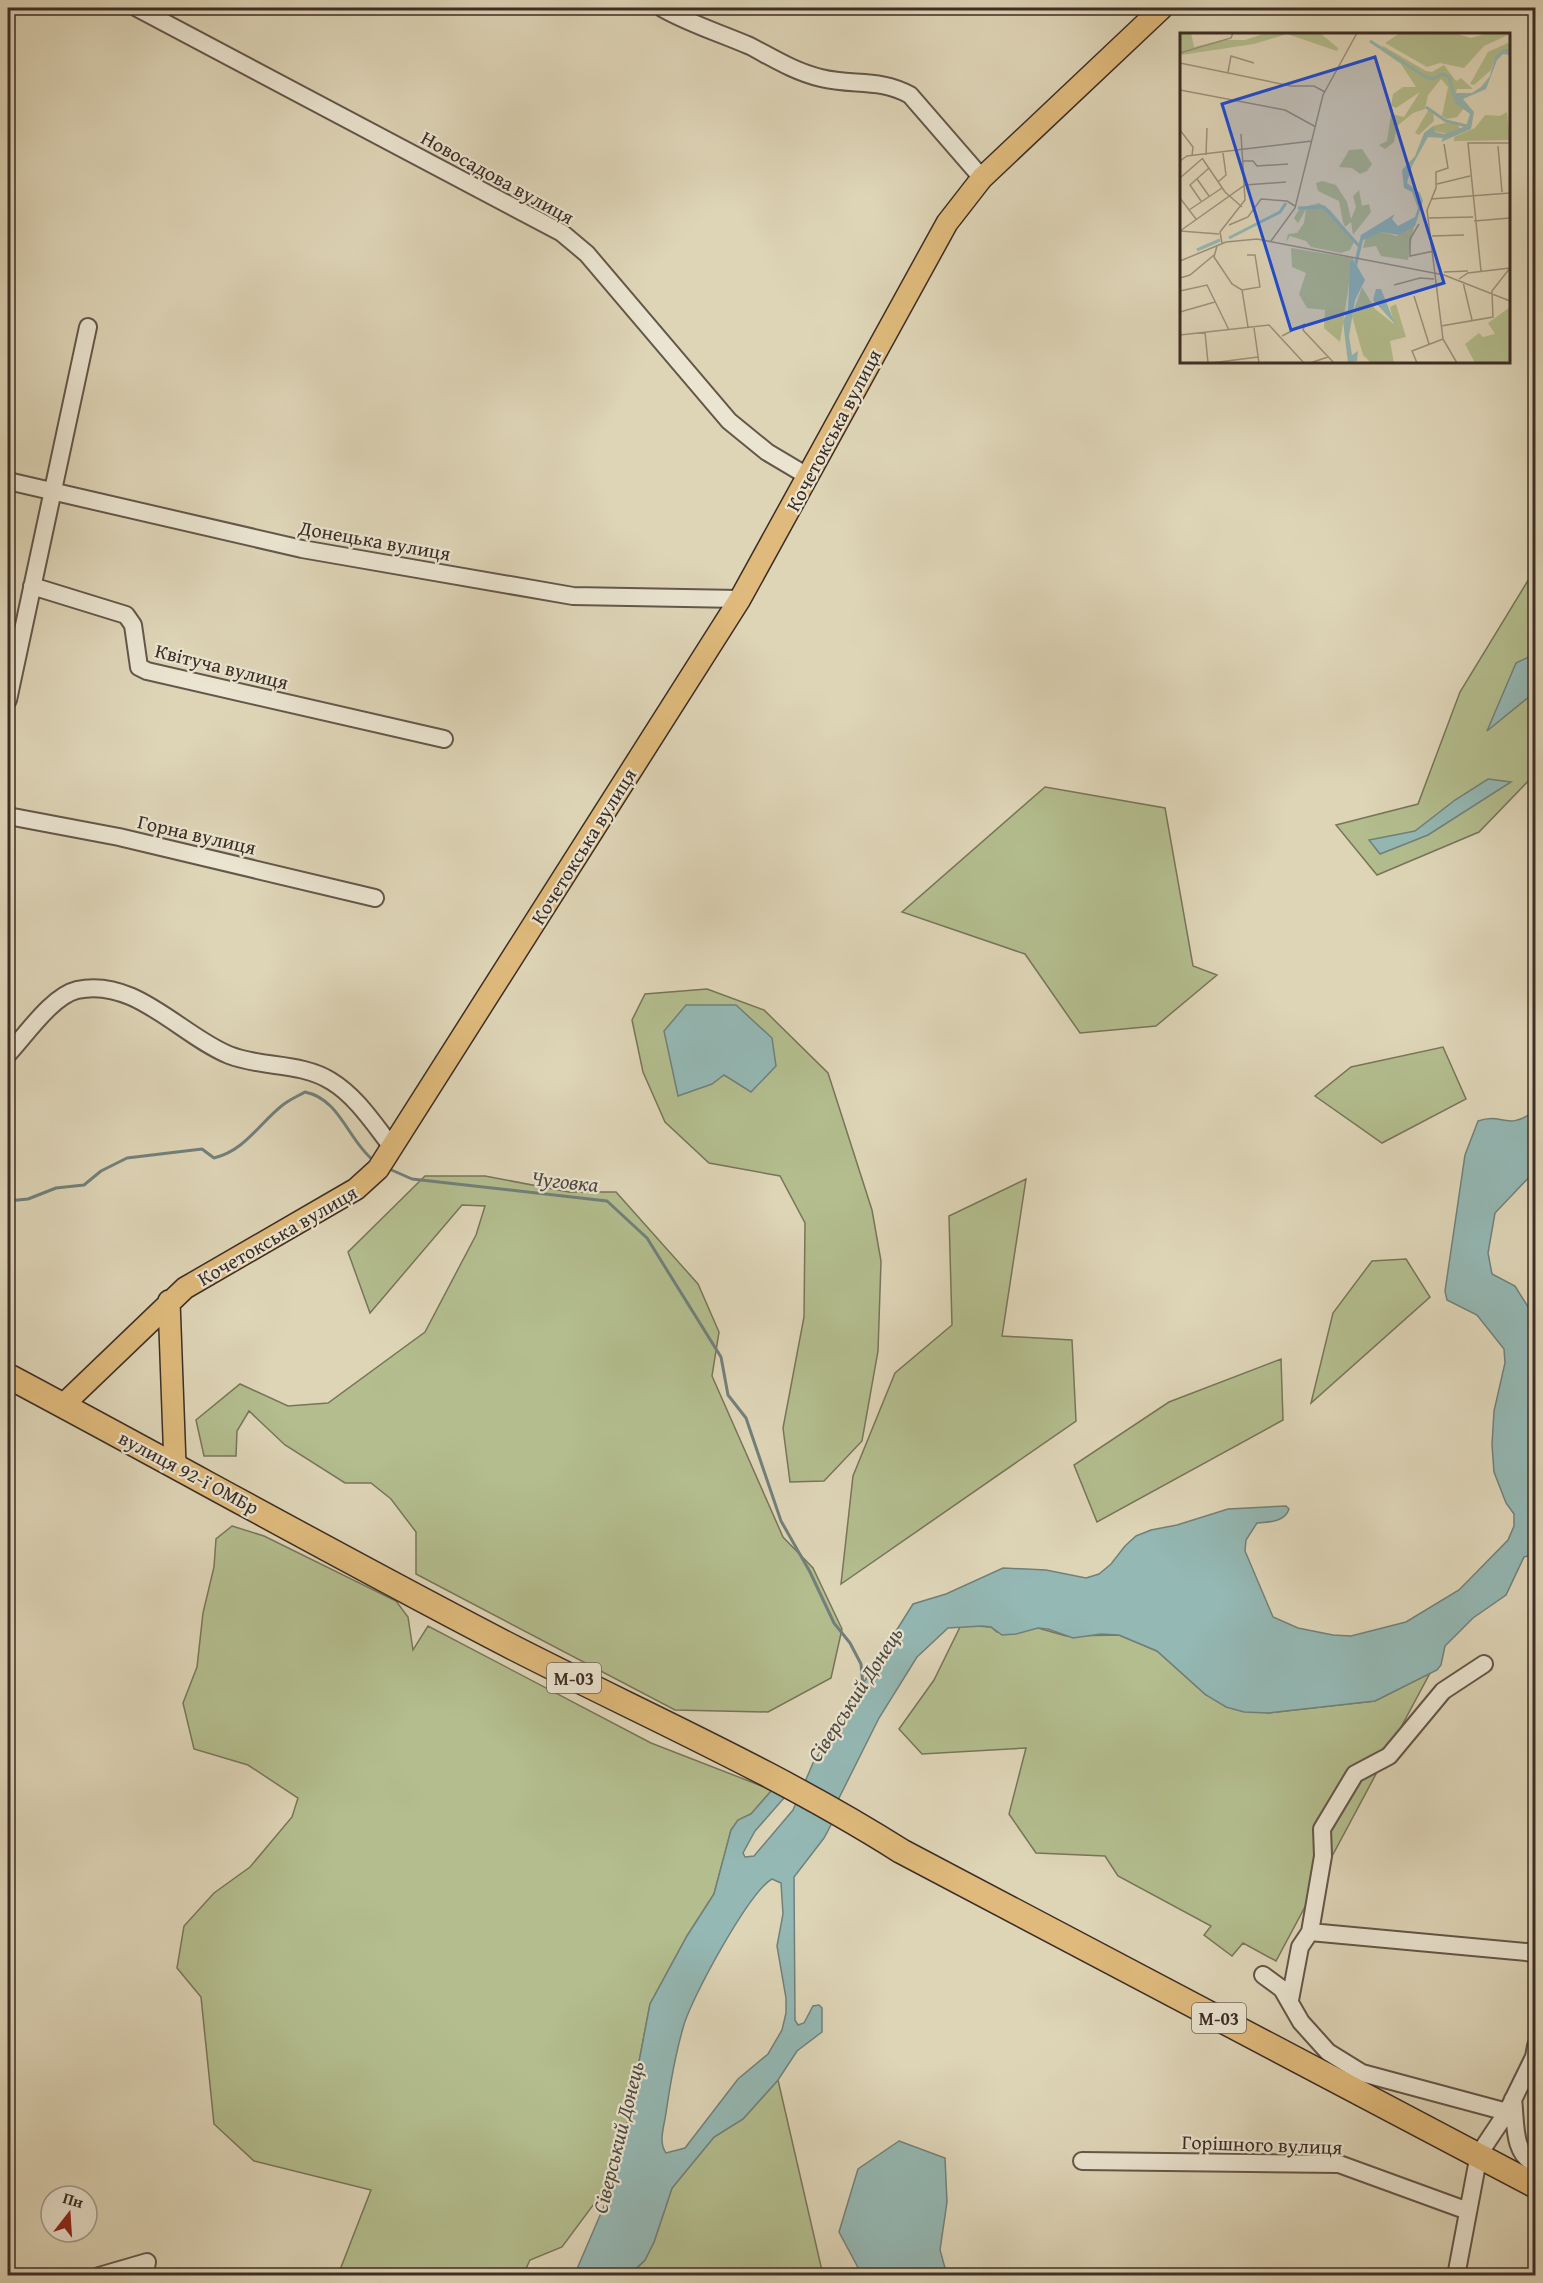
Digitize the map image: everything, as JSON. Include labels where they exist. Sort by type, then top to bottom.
[{"type":"highway","name":"вулиця 92-ї ОМБр","points":[[8,1376],[513,1647],[850,1818],[901,1851],[1479,2154]]},
{"type":"highway","name":"М-03","points":[[1479,2154],[1536,2186]]},
{"type":"main road","name":"Кочетокська вулиця","points":[[63,1405],[185,1288],[356,1189],[385,1159],[740,599],[952,216],[982,178],[1162,8]]},
{"type":"main road","points":[[169,1301],[176,1465]]},
{"type":"street","name":"Новосадова вулиця","points":[[137,8],[562,233],[587,254],[729,421],[767,452],[809,477]]},
{"type":"street","points":[[662,8],[692,24],[748,46],[791,68],[822,78],[885,84],[898,88],[910,95],[982,178]]},
{"type":"street","points":[[8,700],[88,327]]},
{"type":"street","name":"Донецька вулиця","points":[[8,482],[302,549],[573,596],[740,599]]},
{"type":"street","name":"Квітуча вулиця","points":[[32,586],[126,615],[133,625],[135,655],[139,667],[147,671],[444,739]]},
{"type":"street","name":"Горна вулиця","points":[[8,816],[119,837],[375,898]]},
{"type":"street","points":[[8,1054],[59,998],[76,991],[93,988],[114,991],[145,1004],[204,1042],[230,1055],[265,1065],[306,1071],[328,1079],[345,1091],[385,1159]]},
{"type":"street","points":[[1290,2000],[1300,1947],[1310,1932],[1323,1856],[1322,1829],[1355,1774],[1389,1756],[1443,1691],[1484,1664]]},
{"type":"street","points":[[1310,1932],[1536,1953]]},
{"type":"street","points":[[1263,1975],[1282,1989],[1301,2022],[1328,2052],[1362,2073],[1510,2106]]},
{"type":"street","points":[[1456,2276],[1479,2154],[1510,2106],[1534,2057],[1536,2046]]},
{"type":"street","points":[[1510,2106],[1520,2152],[1525,2160],[1536,2164]]},
{"type":"street","name":"Горішного вулиця","points":[[1082,2161],[1339,2164],[1468,2211]]},
{"type":"street","points":[[99,2276],[145,2269]]},
{"type":"green space","points":[[1535,569],[1535,774],[1479,832],[1377,875],[1336,825],[1418,804],[1460,692]]},
{"type":"green space","points":[[1045,787],[1165,808],[1193,966],[1217,975],[1156,1026],[1080,1033],[1025,954],[902,912]]},
{"type":"green space","points":[[707,989],[764,1010],[828,1073],[872,1210],[881,1261],[878,1351],[862,1441],[824,1481],[790,1482],[783,1428],[804,1317],[805,1223],[780,1176],[709,1163],[665,1122],[643,1072],[632,1020],[645,994]]},
{"type":"green space","points":[[1443,1047],[1466,1099],[1382,1143],[1315,1096],[1351,1067]]},
{"type":"green space","points":[[425,1176],[485,1176],[569,1192],[616,1192],[698,1284],[719,1332],[712,1376],[783,1537],[813,1568],[842,1629],[831,1678],[768,1712],[675,1710],[416,1574],[416,1532],[391,1499],[371,1483],[345,1483],[285,1445],[249,1411],[237,1431],[236,1456],[204,1456],[196,1420],[240,1384],[288,1406],[328,1403],[425,1332],[476,1235],[485,1206],[462,1205],[370,1313],[348,1252]]},
{"type":"green space","points":[[1026,1179],[1002,1336],[1072,1340],[1076,1421],[841,1584],[853,1476],[895,1373],[952,1325],[949,1216]]},
{"type":"green space","points":[[1406,1259],[1430,1297],[1311,1403],[1333,1313],[1372,1261]]},
{"type":"green space","points":[[1281,1359],[1283,1420],[1097,1522],[1074,1465],[1169,1402]]},
{"type":"green space","points":[[232,1526],[264,1536],[396,1601],[408,1617],[413,1650],[428,1626],[651,1743],[772,1790],[751,1814],[738,1820],[731,1830],[714,1894],[687,1936],[650,2004],[623,2146],[614,2177],[562,2247],[530,2260],[523,2275],[338,2275],[371,2190],[254,2161],[214,2124],[201,1997],[177,1968],[184,1926],[214,1893],[250,1867],[292,1817],[298,1798],[248,1765],[194,1749],[183,1703],[197,1667],[203,1613],[214,1567],[216,1539]]},
{"type":"green space","points":[[961,1625],[991,1627],[997,1632],[1038,1628],[1066,1636],[1119,1635],[1157,1651],[1206,1695],[1268,1713],[1375,1701],[1430,1673],[1276,1961],[1243,1943],[1232,1956],[1204,1935],[1211,1926],[1118,1876],[1105,1856],[1036,1853],[1009,1814],[1026,1748],[922,1754],[899,1729],[934,1680]]},
{"type":"green space","points":[[778,2080],[823,2275],[629,2276],[645,2260],[654,2242],[672,2188],[714,2137],[743,2119]]},
{"type":"water","points":[[1535,654],[1535,692],[1487,731],[1516,663]]},
{"type":"water","points":[[1488,779],[1511,782],[1428,835],[1380,854],[1369,840],[1415,831],[1455,800]]},
{"type":"water","points":[[686,1005],[736,1005],[772,1038],[776,1066],[751,1092],[724,1075],[712,1084],[678,1096],[664,1031]]},
{"type":"water","points":[[1535,1111],[1535,1171],[1495,1213],[1488,1253],[1492,1274],[1515,1286],[1535,1318],[1535,1554],[1524,1557],[1506,1595],[1473,1618],[1445,1646],[1441,1665],[1437,1670],[1375,1701],[1268,1713],[1244,1712],[1226,1707],[1206,1695],[1157,1651],[1119,1635],[1101,1634],[1073,1638],[1038,1628],[1002,1635],[991,1627],[948,1628],[917,1657],[879,1718],[838,1800],[832,1823],[824,1838],[794,1877],[795,2020],[798,2025],[804,2023],[813,2006],[819,2005],[822,2008],[822,2032],[797,2051],[778,2080],[743,2119],[714,2137],[672,2188],[654,2242],[645,2260],[629,2275],[574,2276],[607,2199],[623,2146],[650,2004],[687,1936],[714,1894],[731,1830],[738,1820],[751,1814],[772,1790],[784,1796],[755,1831],[743,1853],[745,1857],[754,1856],[793,1810],[813,1763],[913,1604],[946,1594],[1003,1568],[1046,1570],[1086,1578],[1099,1574],[1136,1536],[1151,1530],[1177,1525],[1228,1509],[1286,1506],[1289,1509],[1284,1517],[1257,1523],[1246,1540],[1245,1551],[1273,1617],[1298,1628],[1351,1636],[1406,1622],[1459,1590],[1508,1540],[1514,1526],[1514,1514],[1506,1503],[1494,1472],[1492,1445],[1494,1411],[1505,1363],[1504,1349],[1477,1315],[1447,1300],[1445,1291],[1465,1155],[1478,1121],[1494,1119],[1511,1121]],"holes":[[[772,1879],[781,1883],[783,1914],[777,1946],[786,1998],[786,2013],[782,2030],[768,2054],[738,2079],[685,2148],[666,2153],[662,2144],[663,2129],[675,2060],[688,2014],[721,1948],[749,1904]]]},
{"type":"water","points":[[899,2141],[945,2158],[947,2202],[940,2250],[947,2275],[862,2275],[839,2232],[858,2169]]},
{"type":"waterway","name":"Чуговка","points":[[8,1201],[28,1199],[56,1188],[84,1185],[101,1171],[127,1158],[202,1149],[214,1158],[225,1154],[244,1142],[284,1104],[305,1092],[327,1103],[343,1121],[364,1152],[373,1160]]},
{"type":"waterway","name":"Чуговка","points":[[387,1168],[412,1179],[607,1201],[647,1238],[721,1357],[728,1395],[746,1418],[781,1521],[810,1572],[834,1623],[850,1643],[861,1664],[863,1686]]},
{"type":"water label","name":"Сіверський Донець","points":[[855,1694]]},
{"type":"water label","name":"Сіверський Донець","points":[[618,2137]]}]
